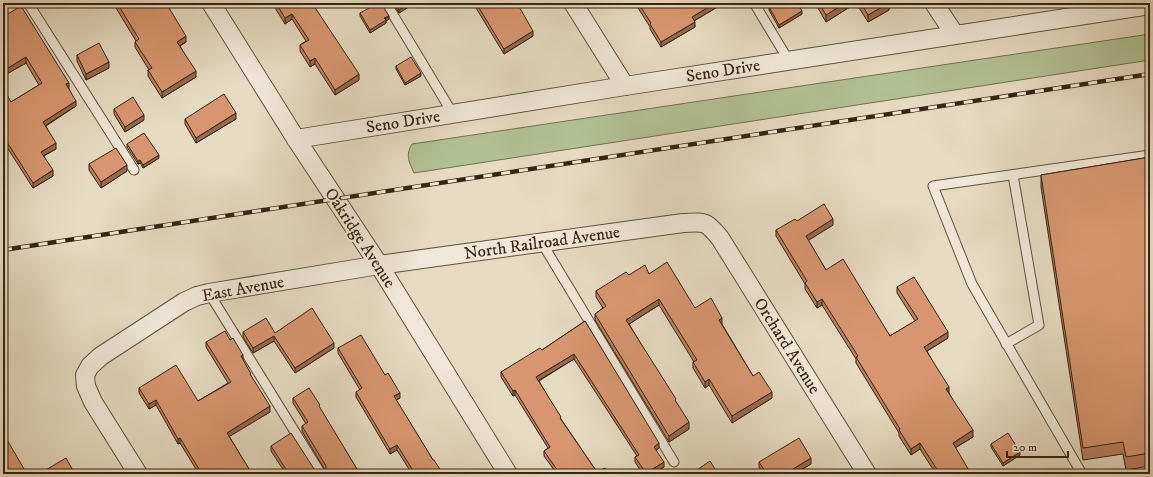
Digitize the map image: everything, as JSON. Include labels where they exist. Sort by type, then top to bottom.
[{"type":"street","name":"Oakridge Avenue","points":[[211,3],[296,139],[379,265],[508,474]]},
{"type":"street","points":[[573,3],[625,86]]},
{"type":"street","points":[[934,3],[955,36]]},
{"type":"street","name":"Seno Drive","points":[[296,139],[625,86],[1150,5]]},
{"type":"street","name":"North Railroad Avenue","points":[[379,265],[683,223],[704,222]]},
{"type":"street","name":"Orchard Avenue","points":[[704,222],[720,238],[867,474]]},
{"type":"street","name":"East Avenue","points":[[138,474],[93,402],[86,386],[85,376],[90,366],[101,356],[184,302],[197,296],[379,265]]},
{"type":"lane","points":[[28,3],[134,170]]},
{"type":"lane","points":[[386,3],[453,114]]},
{"type":"lane","points":[[754,3],[789,61]]},
{"type":"lane","points":[[1082,474],[972,284],[933,186],[1150,155]]},
{"type":"lane","points":[[1006,344],[1039,325],[1013,175]]},
{"type":"lane","points":[[542,243],[674,462]]},
{"type":"lane","points":[[209,293],[321,474]]},
{"type":"green space","points":[[1150,34],[1150,60],[414,173],[408,158],[412,144]]},
{"type":"building","points":[[117,3],[166,3],[186,36],[177,42],[196,71],[162,92],[148,70],[152,68],[135,42],[139,39]]},
{"type":"building","points":[[276,3],[312,3],[359,74],[335,90],[315,58],[310,61],[300,45],[309,40],[292,14],[285,18]]},
{"type":"building","points":[[378,3],[381,3],[389,16],[384,18],[386,20],[370,30],[360,13]]},
{"type":"building","points":[[395,3],[410,3],[399,10]]},
{"type":"building","points":[[476,3],[511,3],[513,6],[517,3],[533,31],[504,49]]},
{"type":"building","points":[[638,3],[715,3],[692,17],[695,22],[661,42]]},
{"type":"building","points":[[772,3],[797,3],[802,11],[779,25],[769,7],[773,5]]},
{"type":"building","points":[[819,3],[845,3],[826,15]]},
{"type":"building","points":[[861,3],[889,3],[868,15]]},
{"type":"building","points":[[21,6],[69,83],[66,84],[76,101],[43,122],[56,143],[41,152],[53,170],[33,183],[5,139],[3,140],[3,88],[11,102],[42,83],[26,57],[3,71],[3,17]]},
{"type":"building","points":[[99,43],[109,62],[86,74],[77,55]]},
{"type":"building","points":[[411,57],[421,73],[405,83],[396,66]]},
{"type":"building","points":[[224,94],[236,113],[196,138],[185,119]]},
{"type":"building","points":[[133,97],[144,115],[125,127],[114,109]]},
{"type":"building","points":[[144,133],[159,155],[143,165],[140,160],[138,161],[127,144]]},
{"type":"building","points":[[116,148],[127,165],[101,182],[89,164]]},
{"type":"building","points":[[1150,157],[1150,453],[1126,457],[1123,442],[1083,448],[1041,175]]},
{"type":"building","points":[[824,204],[833,219],[806,236],[826,270],[843,259],[890,336],[918,319],[897,287],[914,277],[948,332],[924,347],[949,387],[946,389],[973,430],[953,443],[971,474],[940,474],[920,443],[911,449],[856,357],[858,356],[822,299],[817,302],[805,283],[807,281],[776,230],[795,219],[797,221]]},
{"type":"building","points":[[667,262],[695,308],[711,298],[722,318],[719,320],[753,376],[759,372],[772,392],[732,416],[709,379],[705,382],[693,362],[697,360],[659,299],[626,320],[689,422],[669,436],[595,314],[606,306],[596,291],[626,272],[629,275],[645,265],[649,274]]},
{"type":"building","points":[[312,308],[334,343],[295,368],[274,336],[253,348],[243,332],[266,318],[275,333]]},
{"type":"building","points":[[585,321],[659,443],[654,447],[664,462],[646,473],[635,457],[639,455],[574,354],[536,377],[561,417],[560,418],[597,472],[605,468],[609,474],[560,474],[544,451],[550,447],[515,390],[513,391],[501,372],[540,348],[542,350]]},
{"type":"building","points":[[225,331],[230,340],[233,338],[243,355],[241,356],[250,374],[270,406],[227,433],[252,474],[202,474],[180,438],[178,439],[156,400],[149,404],[139,388],[176,365],[198,401],[231,382],[206,342]]},
{"type":"building","points":[[361,335],[385,375],[388,373],[400,393],[394,396],[443,474],[411,474],[414,472],[397,445],[390,449],[356,392],[362,388],[338,348]]},
{"type":"building","points":[[309,388],[360,474],[323,474],[326,471],[326,466],[302,426],[308,422],[293,398]]},
{"type":"building","points":[[3,433],[27,474],[3,474]]},
{"type":"building","points":[[291,433],[316,472],[320,474],[289,474],[271,446]]},
{"type":"building","points":[[1008,433],[1020,452],[1003,463],[991,444]]},
{"type":"building","points":[[799,438],[811,458],[785,474],[767,474],[759,462]]},
{"type":"building","points":[[66,458],[75,474],[39,474]]},
{"type":"building","points":[[710,461],[718,474],[695,474],[694,472]]},
{"type":"railway","points":[[3,250],[1150,74]]}]
